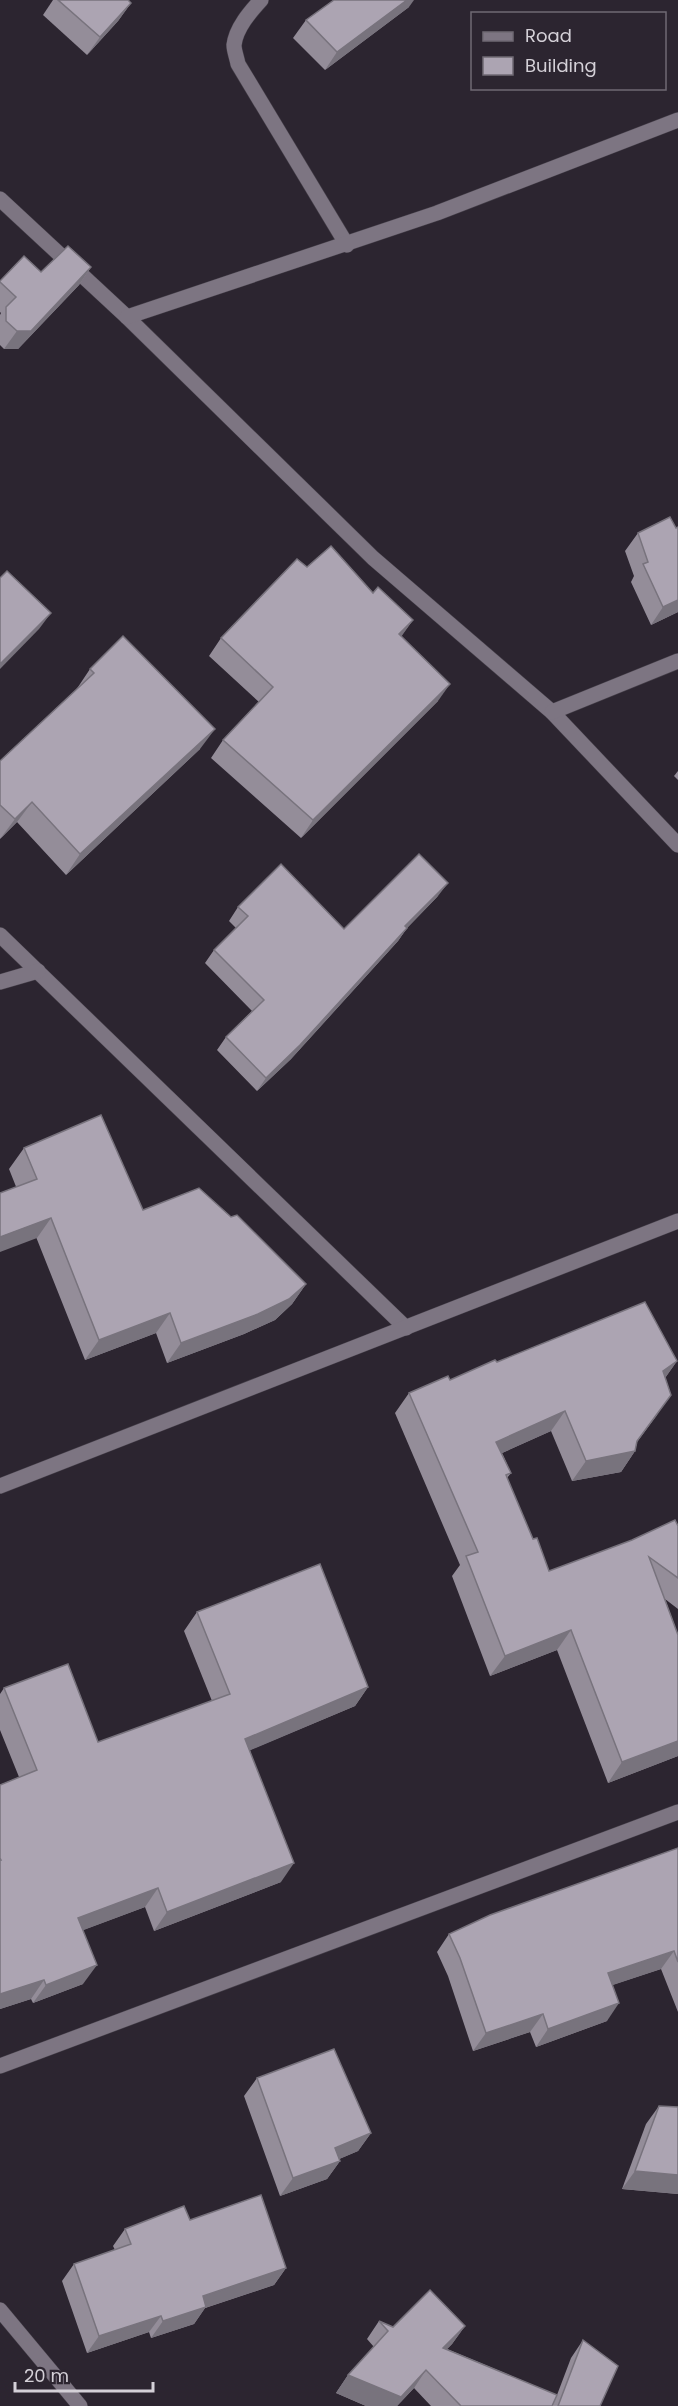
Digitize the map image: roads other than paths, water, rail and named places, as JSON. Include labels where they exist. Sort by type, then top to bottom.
[{"type":"street","points":[[261,0],[251,10],[239,30],[234,46],[238,64],[347,245]]},
{"type":"street","points":[[127,317],[437,213],[678,120]]},
{"type":"street","points":[[0,199],[127,317],[373,558],[552,712],[678,845]]},
{"type":"street","points":[[552,712],[678,661]]},
{"type":"street","points":[[0,935],[406,1328]]},
{"type":"street","points":[[0,982],[38,972]]},
{"type":"street","points":[[0,1486],[678,1221]]},
{"type":"street","points":[[0,2066],[678,1812]]},
{"type":"street","points":[[0,2310],[80,2406]]}]
